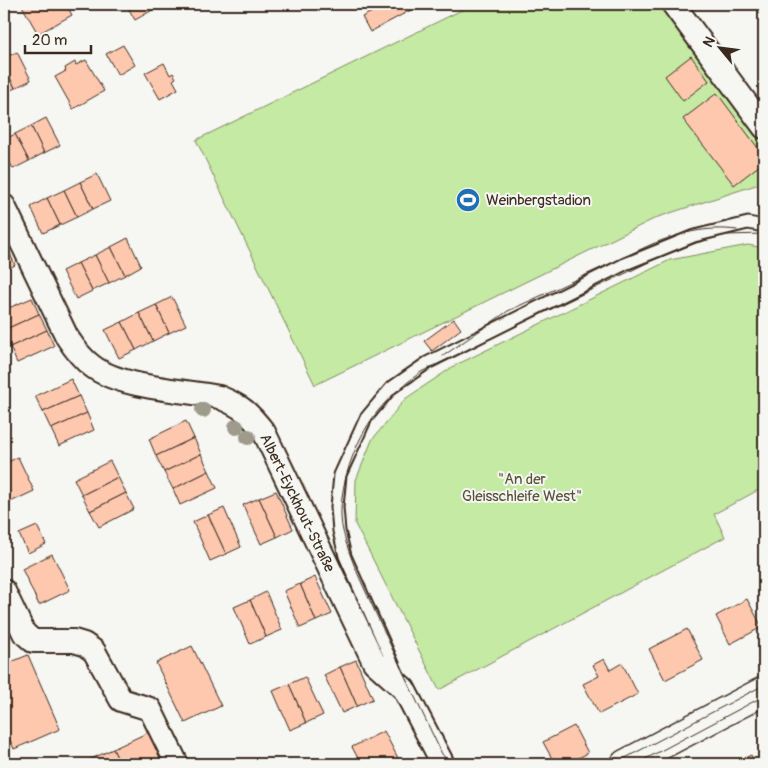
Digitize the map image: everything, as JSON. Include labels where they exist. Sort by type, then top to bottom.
[{"type":"main road","points":[[625,764],[764,691]]},
{"type":"street","points":[[673,4],[764,127]]},
{"type":"street","name":"Albert-Eyckhout-Straße","points":[[4,206],[67,336],[79,354],[93,367],[121,381],[205,394],[233,403],[248,412],[264,432],[374,662],[404,689],[443,764]]},
{"type":"street","points":[[4,592],[24,633],[33,641],[74,641],[84,644],[94,651],[121,700],[150,709],[177,764]]},
{"type":"lane","points":[[404,689],[345,556],[338,532],[337,507],[340,475],[366,418],[391,388],[428,363],[625,264],[694,236],[748,223],[764,226]]},
{"type":"green space","name":"Weinbergstadion","points":[[474,4],[663,4],[764,139],[764,181],[658,217],[315,385],[196,140]]},
{"type":"green space","name":"\"An der Gleisschleife West\"","points":[[748,245],[764,248],[764,487],[714,514],[725,537],[439,690],[355,524],[356,480],[372,440],[405,399],[454,366],[670,260]]},
{"type":"building","points":[[21,4],[66,4],[72,15],[38,34]]},
{"type":"building","points":[[126,4],[163,4],[135,20]]},
{"type":"building","points":[[387,4],[422,4],[370,32],[362,17]]},
{"type":"building","points":[[123,45],[135,65],[118,75],[106,54]]},
{"type":"building","points":[[17,52],[31,80],[15,88],[4,66],[4,58]]},
{"type":"building","points":[[691,56],[709,81],[683,101],[665,76]]},
{"type":"building","points":[[86,60],[104,91],[73,109],[55,77],[66,71],[65,68],[75,62],[76,65]]},
{"type":"building","points":[[164,63],[170,75],[173,73],[176,78],[173,80],[178,89],[160,99],[145,73]]},
{"type":"building","points":[[4,66],[15,88],[4,94]]},
{"type":"building","points":[[717,93],[764,156],[764,162],[734,185],[683,119]]},
{"type":"building","points":[[46,118],[60,145],[44,153],[31,126]]},
{"type":"building","points":[[31,126],[44,153],[29,161],[15,134]]},
{"type":"building","points":[[15,134],[29,161],[13,169],[4,150],[4,140]]},
{"type":"building","points":[[97,174],[110,201],[93,209],[80,182]]},
{"type":"building","points":[[80,182],[93,209],[77,217],[64,190]]},
{"type":"building","points":[[64,190],[77,217],[60,225],[47,198]]},
{"type":"building","points":[[47,198],[60,225],[43,233],[31,207]]},
{"type":"building","points":[[128,238],[141,266],[125,275],[111,247]]},
{"type":"building","points":[[111,247],[125,275],[109,283],[95,255]]},
{"type":"building","points":[[8,249],[15,265],[4,271],[4,251]]},
{"type":"building","points":[[95,255],[109,283],[92,291],[78,263]]},
{"type":"building","points":[[78,263],[92,291],[76,299],[62,271]]},
{"type":"building","points":[[172,297],[186,325],[169,333],[156,305]]},
{"type":"building","points":[[32,298],[39,314],[4,330],[4,310]]},
{"type":"building","points":[[156,305],[169,333],[153,341],[139,313]]},
{"type":"building","points":[[139,313],[153,341],[136,350],[122,322]]},
{"type":"building","points":[[39,314],[47,330],[10,347],[4,330]]},
{"type":"building","points":[[454,319],[461,329],[432,351],[424,341]]},
{"type":"building","points":[[122,322],[136,350],[119,358],[105,330]]},
{"type":"building","points":[[47,330],[54,346],[17,363],[10,347]]},
{"type":"building","points":[[71,379],[79,396],[43,412],[35,396]]},
{"type":"building","points":[[79,396],[87,413],[51,429],[43,412]]},
{"type":"building","points":[[87,413],[94,430],[59,446],[51,429]]},
{"type":"building","points":[[186,421],[194,438],[156,456],[149,439]]},
{"type":"building","points":[[194,438],[201,454],[164,472],[156,456]]},
{"type":"building","points":[[201,454],[209,471],[173,489],[164,472]]},
{"type":"building","points":[[18,457],[34,491],[4,505],[4,464]]},
{"type":"building","points":[[110,461],[118,477],[82,495],[74,479]]},
{"type":"building","points":[[209,471],[217,488],[180,505],[173,489]]},
{"type":"building","points":[[118,477],[126,493],[90,511],[82,495]]},
{"type":"building","points":[[276,491],[293,529],[277,537],[259,498]]},
{"type":"building","points":[[126,493],[134,509],[99,527],[90,511]]},
{"type":"building","points":[[259,498],[277,537],[261,544],[243,505]]},
{"type":"building","points":[[224,508],[241,547],[226,554],[208,515]]},
{"type":"building","points":[[208,515],[226,554],[210,561],[193,522]]},
{"type":"building","points":[[37,526],[46,544],[28,553],[19,534]]},
{"type":"building","points":[[52,554],[70,590],[39,605],[22,569]]},
{"type":"building","points":[[315,577],[332,614],[316,621],[300,584]]},
{"type":"building","points":[[300,584],[316,621],[300,628],[284,591]]},
{"type":"building","points":[[266,592],[282,630],[266,637],[250,600]]},
{"type":"building","points":[[747,599],[762,627],[730,644],[716,616]]},
{"type":"building","points":[[250,600],[266,637],[250,644],[234,607]]},
{"type":"building","points":[[687,629],[703,660],[665,680],[649,649]]},
{"type":"building","points":[[192,646],[221,706],[185,723],[156,663]]},
{"type":"building","points":[[28,655],[60,729],[14,749],[4,726],[4,665]]},
{"type":"building","points":[[604,659],[610,670],[622,663],[638,694],[599,714],[583,684],[599,676],[593,665]]},
{"type":"building","points":[[356,660],[373,699],[357,706],[340,667]]},
{"type":"building","points":[[340,667],[357,706],[342,713],[324,675]]},
{"type":"building","points":[[305,677],[323,715],[306,723],[289,684]]},
{"type":"building","points":[[289,684],[306,723],[290,730],[273,691]]},
{"type":"building","points":[[574,726],[588,753],[567,764],[555,764],[543,742]]},
{"type":"building","points":[[151,731],[166,764],[120,764],[113,749]]},
{"type":"building","points":[[384,731],[401,764],[361,764],[352,747]]},
{"type":"building","points":[[113,749],[120,764],[80,764]]},
{"type":"building","points":[[751,755],[756,764],[732,764]]},
{"type":"tram line","points":[[443,356],[508,311],[650,245],[671,237],[703,230],[737,230]]},
{"type":"tram line","points":[[451,764],[442,754],[385,633],[354,564],[343,531],[341,518],[343,488],[352,458],[365,430],[388,399],[421,372],[651,261],[696,243],[726,235],[764,234]]},
{"type":"tram line","points":[[614,764],[764,685]]},
{"type":"tram line","points":[[636,764],[764,696]]},
{"type":"place","name":"Weinbergstadion","points":[[468,200]]}]
